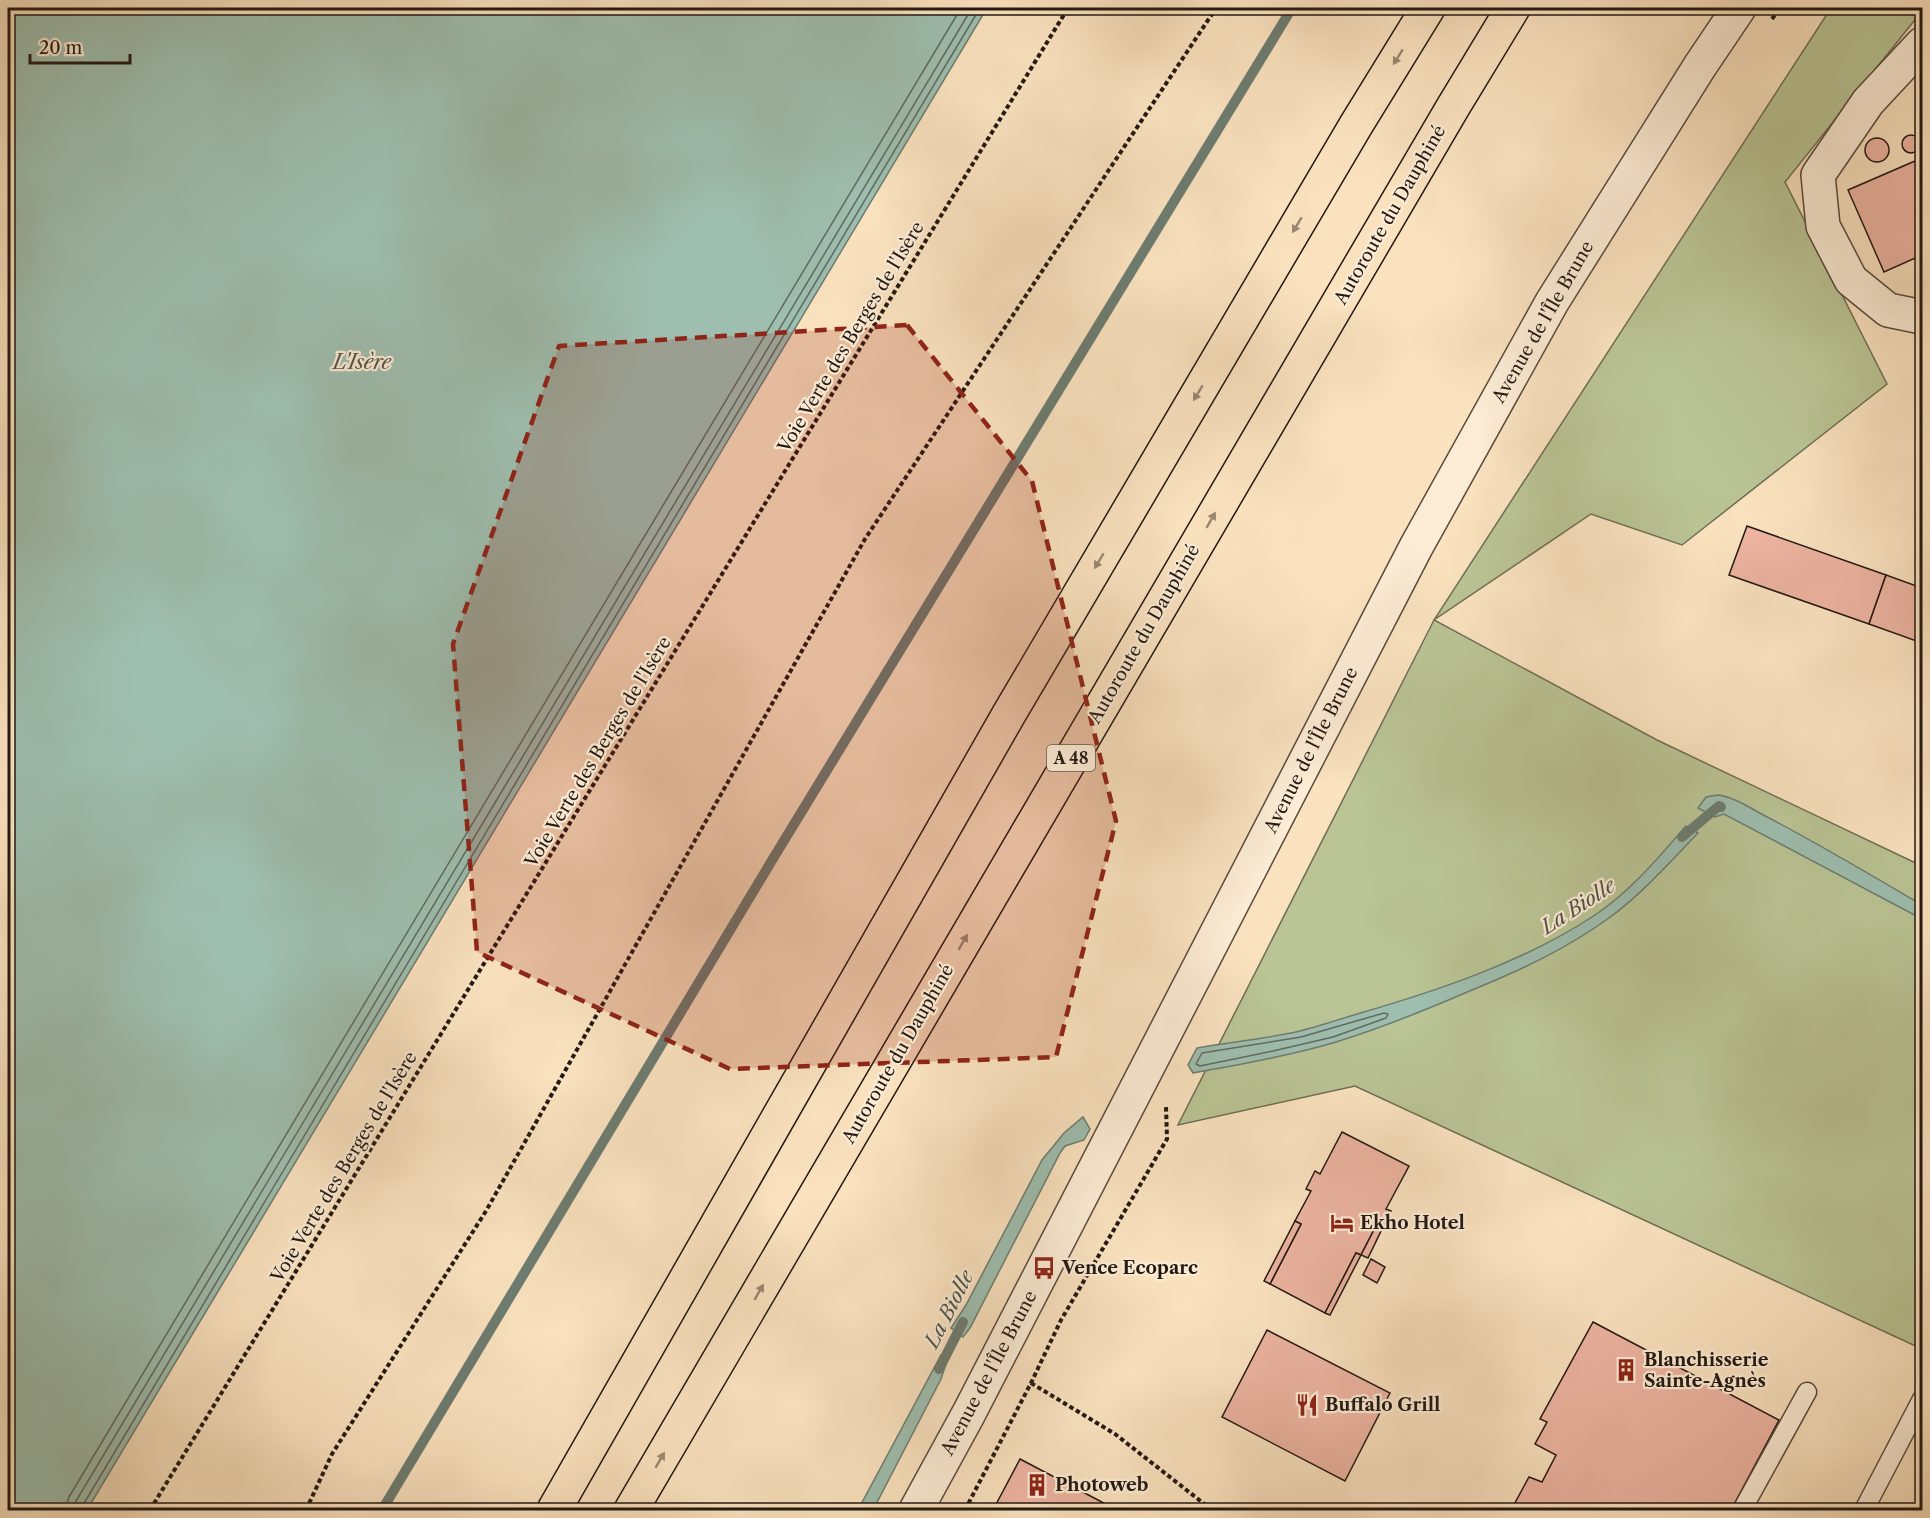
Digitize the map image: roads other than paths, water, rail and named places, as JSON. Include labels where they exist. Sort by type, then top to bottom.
[{"type":"highway","points":[[554,1510],[1009,714],[1428,8]]},
{"type":"highway","name":"Autoroute du Dauphiné","points":[[631,1510],[1513,8]]},
{"type":"street","name":"Avenue de l'Île Brune","points":[[916,1510],[975,1403],[1416,547],[1552,302],[1739,8]]},
{"type":"street","points":[[1923,44],[1868,102],[1818,175],[1823,225],[1851,280],[1888,310],[1923,317]]},
{"type":"lane","points":[[1742,1510],[1807,1392]]},
{"type":"lane","points":[[1864,1510],[1923,1399]]},
{"type":"water","name":"L'Isère","points":[[8,8],[987,8],[87,1510],[8,1510]]},
{"type":"water","points":[[1718,795],[1737,801],[1788,828],[1922,905],[1922,919],[1724,814],[1715,817],[1698,808],[1706,797]]},
{"type":"water","points":[[1686,826],[1698,833],[1633,899],[1593,929],[1526,967],[1422,1011],[1336,1042],[1283,1056],[1193,1073],[1188,1065],[1197,1048],[1274,1036],[1321,1025],[1449,985],[1540,947],[1608,906],[1643,874]]},
{"type":"water","points":[[1083,1117],[1090,1129],[1084,1140],[1065,1146],[1060,1153],[970,1328],[963,1337],[951,1328],[966,1305],[1042,1160],[1064,1133]]},
{"type":"water","points":[[941,1355],[948,1358],[941,1379],[873,1510],[858,1510]]},
{"type":"waterway","points":[[382,1510],[774,857],[1292,8]]},
{"type":"waterway","name":"La Biolle","points":[[1682,837],[1719,806],[1721,807]]},
{"type":"waterway","name":"La Biolle","points":[[939,1369],[963,1322]]},
{"type":"place","name":"Ekho Hotel","points":[[1342,1223]]},
{"type":"place","name":"Vence Ecoparc","points":[[1044,1268]]},
{"type":"place","name":"Blanchisserie Sainte-Agnès","points":[[1626,1370]]},
{"type":"place","name":"Buffalo Grill","points":[[1307,1405]]},
{"type":"place","name":"Photoweb","points":[[1037,1485]]}]
